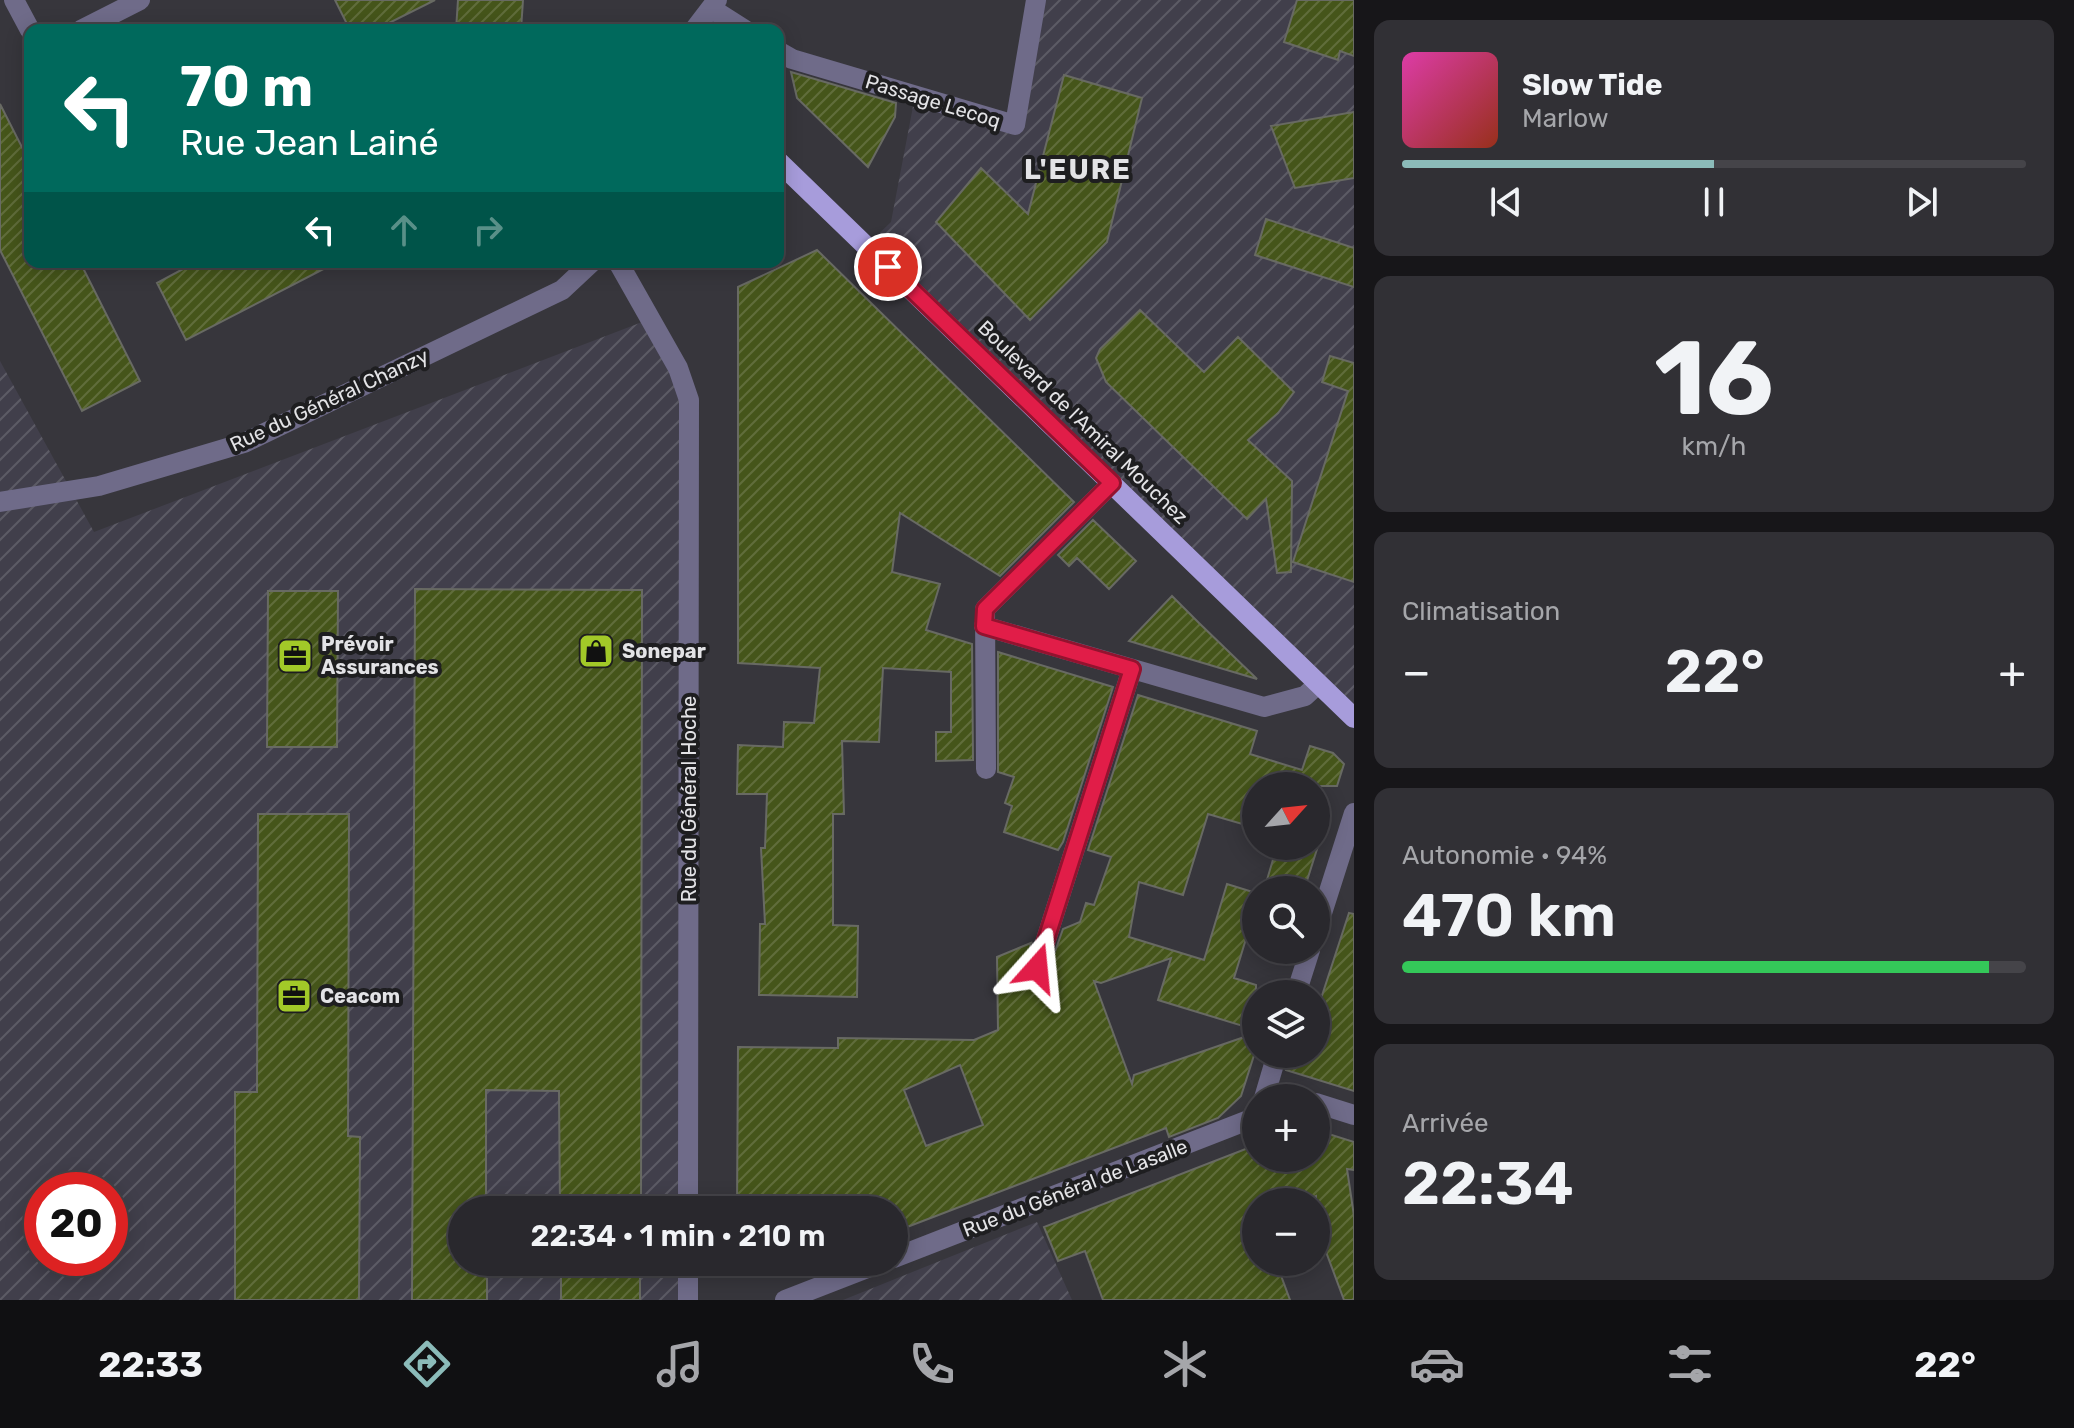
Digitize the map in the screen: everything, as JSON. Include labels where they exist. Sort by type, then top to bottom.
[{"type":"main road","name":"Boulevard de l'Amiral Mouchez","points":[[784,167],[1354,718]]},
{"type":"street","points":[[14,0],[27,24]]},
{"type":"street","points":[[93,24],[140,0]]},
{"type":"street","name":"Passage Lecoq","points":[[784,54],[1015,125],[1036,0]]},
{"type":"street","points":[[699,24],[714,4],[738,24]]},
{"type":"street","name":"Rue du Général Chanzy","points":[[0,502],[99,486],[244,443],[562,290],[586,268]]},
{"type":"street","name":"Rue du Général Hoche","points":[[621,268],[678,368],[689,400],[688,1196]]},
{"type":"street","points":[[986,769],[985,609],[1112,483]]},
{"type":"street","points":[[984,626],[1264,707],[1305,696],[1318,684]]},
{"type":"street","points":[[1037,968],[1132,669]]},
{"type":"street","points":[[1330,888],[1354,813]]},
{"type":"street","points":[[1330,1107],[1354,1115]]},
{"type":"street","name":"Rue du Général de Lasalle","points":[[908,1253],[1242,1122]]},
{"type":"street","points":[[688,1276],[688,1300]]},
{"type":"street","points":[[785,1300],[847,1276]]},
{"type":"shaded area","points":[[1036,0],[1354,0],[1354,718],[866,246],[891,222],[915,96],[1014,125]]},
{"type":"shaded area","points":[[650,319],[689,400],[688,1196],[448,1196],[448,1276],[688,1276],[688,1300],[0,1300],[0,361],[94,532]]},
{"type":"shaded area","points":[[1037,1222],[1072,1300],[843,1300],[908,1276]]},
{"type":"building","points":[[335,0],[435,0],[387,24],[347,24]]},
{"type":"building","points":[[458,0],[523,0],[521,24],[456,24]]},
{"type":"building","points":[[1297,0],[1354,0],[1354,56],[1340,51],[1338,60],[1284,42]]},
{"type":"building","points":[[791,72],[896,103],[895,117],[868,167],[797,98]]},
{"type":"building","points":[[1064,75],[1142,98],[1107,242],[1030,320],[936,222],[981,168],[1028,214]]},
{"type":"building","points":[[0,104],[24,151],[24,268],[83,268],[140,381],[82,411],[0,250]]},
{"type":"building","points":[[1354,112],[1354,178],[1295,188],[1271,126]]},
{"type":"building","points":[[1266,219],[1354,248],[1354,287],[1255,255]]},
{"type":"building","points":[[817,250],[1074,502],[1000,576],[900,513],[892,572],[940,584],[926,630],[972,644],[973,760],[936,761],[936,732],[951,732],[951,672],[883,668],[879,742],[842,741],[844,814],[833,814],[833,925],[858,926],[857,997],[759,995],[760,924],[765,924],[761,848],[765,848],[767,794],[737,794],[738,745],[783,747],[784,722],[814,723],[820,668],[738,663],[738,287]]},
{"type":"building","points":[[185,268],[325,268],[186,340],[157,283]]},
{"type":"building","points":[[1140,310],[1204,372],[1238,337],[1294,392],[1278,413],[1248,440],[1292,481],[1291,572],[1277,573],[1266,499],[1247,519],[1106,382],[1096,358],[1100,349]]},
{"type":"building","points":[[1330,356],[1354,363],[1354,582],[1293,562],[1348,391],[1322,382]]},
{"type":"building","points":[[1093,520],[1136,561],[1109,589],[1077,558],[1069,566],[1058,555]]},
{"type":"building","points":[[415,589],[642,590],[641,1196],[560,1196],[559,1091],[486,1090],[486,1196],[448,1196],[448,1276],[487,1276],[487,1300],[412,1300]]},
{"type":"building","points":[[268,591],[338,591],[337,747],[267,747]]},
{"type":"building","points":[[1172,596],[1199,623],[1257,679],[1129,641]]},
{"type":"building","points":[[998,652],[1113,687],[1058,850],[1004,832],[1012,806],[1005,803],[1014,777],[998,772]]},
{"type":"building","points":[[1138,695],[1257,731],[1250,754],[1302,770],[1310,746],[1333,753],[1344,764],[1337,786],[1330,786],[1330,772],[1242,772],[1242,824],[1208,814],[1183,895],[1139,882],[1129,937],[1204,960],[1227,884],[1242,889],[1242,952],[1234,978],[1242,981],[1242,1026],[1158,1000],[1171,958],[1101,983],[1094,981],[1132,1084],[1134,1075],[1242,1038],[1242,1068],[1250,1068],[1245,1084],[1242,1084],[1241,1096],[1218,1118],[1169,1137],[1166,1128],[908,1227],[908,1196],[737,1196],[738,1047],[838,1048],[838,1038],[974,1040],[998,1030],[997,957],[1031,943],[1025,972],[1034,981],[1046,977],[1063,929],[1080,922],[1086,903],[1094,905],[1111,857],[1088,850]],"holes":[[[960,1065],[983,1125],[926,1146],[904,1090]]]},
{"type":"building","points":[[258,814],[349,814],[348,1136],[360,1137],[359,1300],[235,1300],[235,1092],[257,1092]]},
{"type":"building","points":[[1273,860],[1314,860],[1308,876],[1268,876]]},
{"type":"building","points":[[1349,913],[1354,914],[1354,1091],[1286,1070],[1330,1068],[1330,980],[1327,980]]},
{"type":"building","points":[[1330,1134],[1354,1142],[1354,1170],[1347,1169],[1354,1216],[1354,1300],[1344,1300],[1330,1262],[1330,1188],[1242,1188],[1242,1276],[1281,1276],[1290,1300],[1103,1300],[1085,1251],[1058,1261],[1044,1227],[1242,1150],[1242,1172],[1330,1172]]},
{"type":"building","points":[[561,1276],[640,1276],[640,1300],[561,1300]]},
{"type":"place","name":"Sonepar","points":[[596,651]]},
{"type":"place","name":"Prévoir Assurances","points":[[295,656]]},
{"type":"place","name":"Ceacom","points":[[294,996]]},
{"type":"district","name":"L'EURE","points":[[1078,169]]},
{"type":"route","points":[[888,267],[1112,483],[985,609],[984,626],[1132,669],[1037,968]]}]
